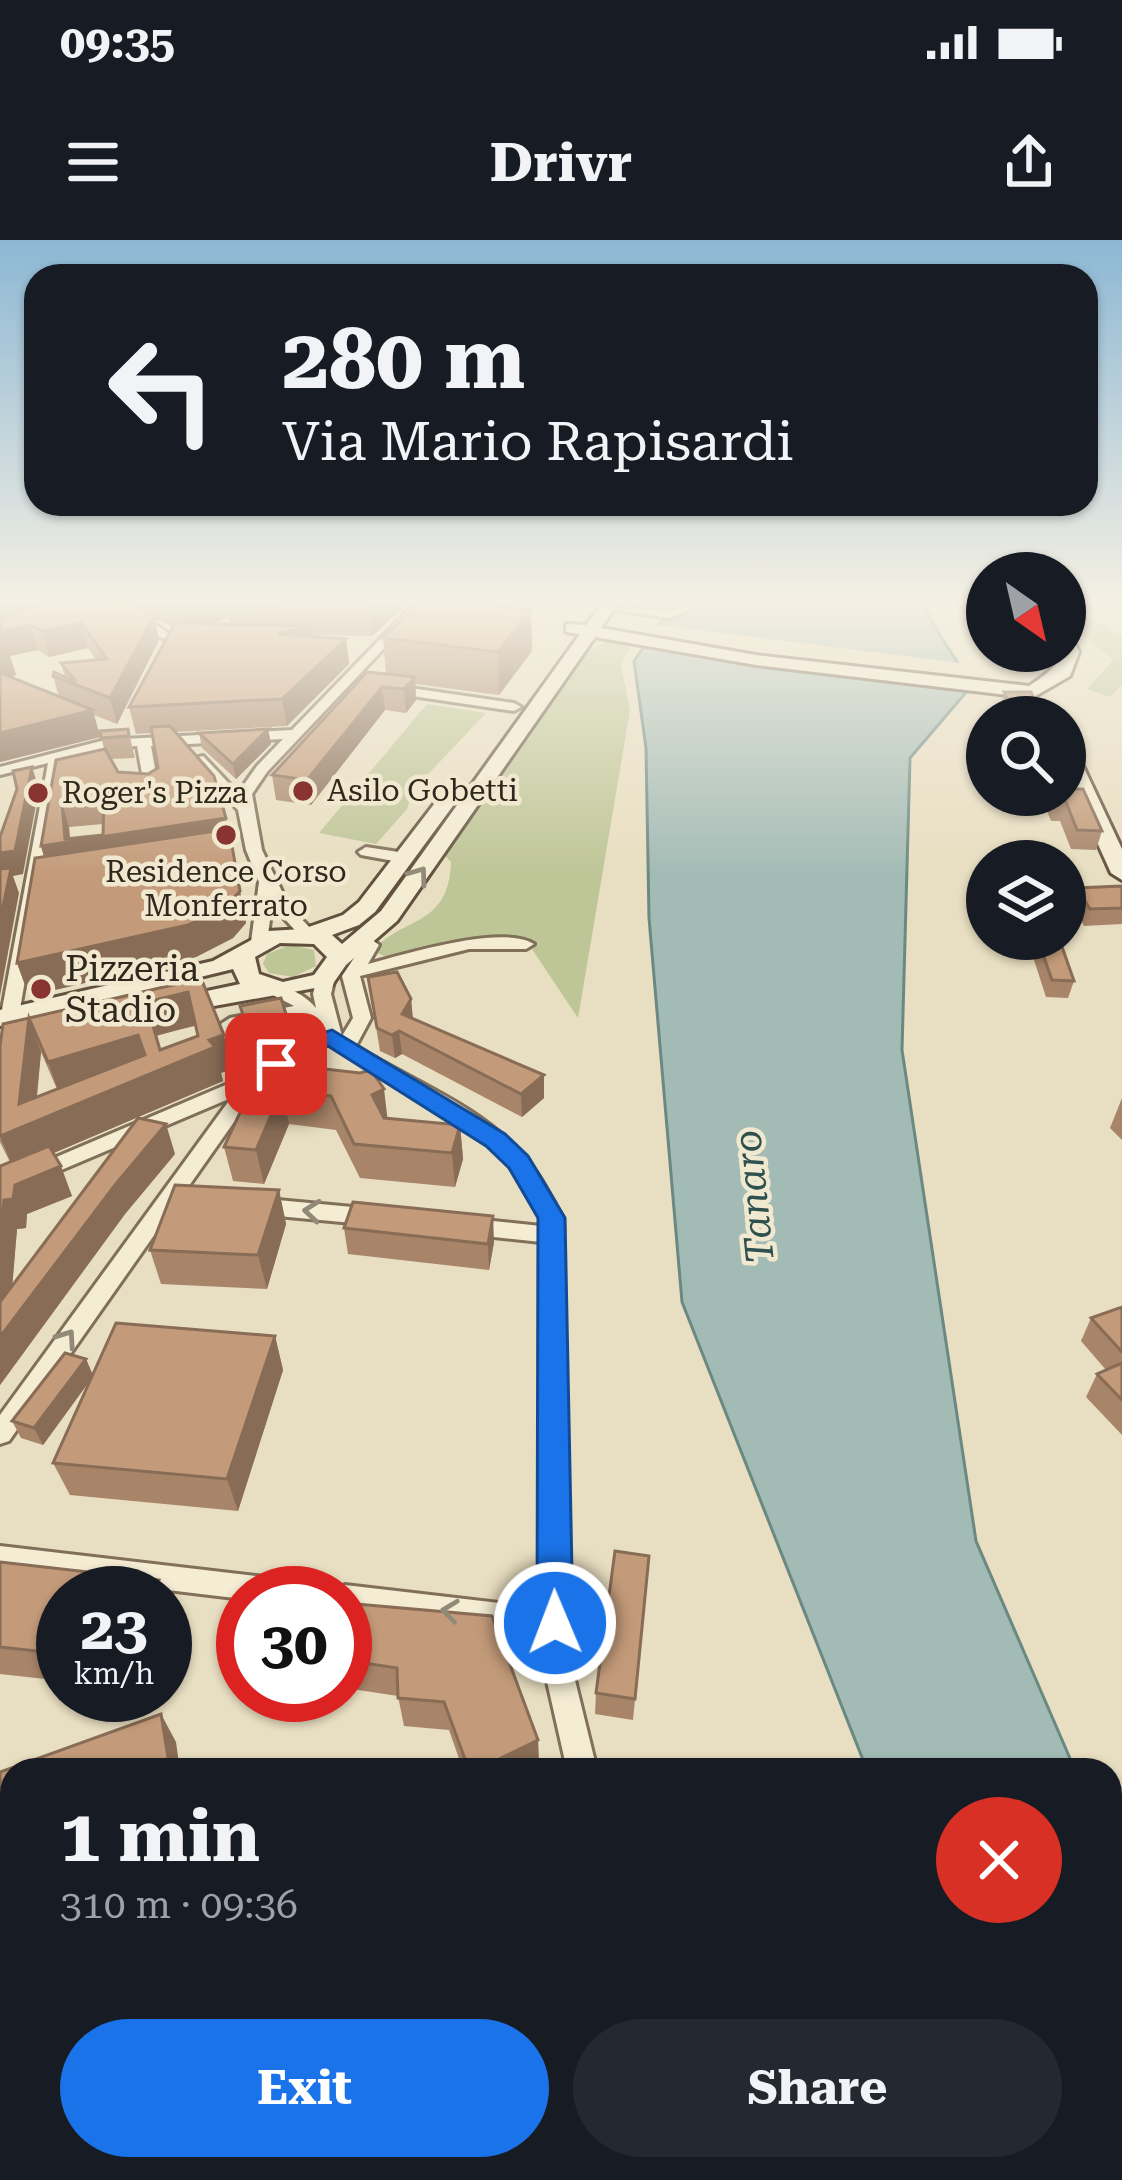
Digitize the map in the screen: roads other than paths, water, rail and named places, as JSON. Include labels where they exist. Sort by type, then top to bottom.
[{"type":"main road","points":[[5,1017],[310,934],[357,916],[523,696]]},
{"type":"main road","points":[[132,1016],[270,988],[306,987],[340,969],[402,898],[545,696]]},
{"type":"main road","points":[[1086,794],[1122,873]]},
{"type":"main road","points":[[310,934],[333,944],[340,969]]},
{"type":"main road","points":[[251,950],[245,976],[270,988]]},
{"type":"street","points":[[310,934],[298,927],[249,849],[245,794],[254,778],[332,696]]},
{"type":"street","points":[[440,696],[514,706]]},
{"type":"street","points":[[0,771],[121,735],[182,740],[295,734]]},
{"type":"street","points":[[121,735],[152,790]]},
{"type":"street","points":[[182,740],[244,808]]},
{"type":"street","points":[[5,1017],[22,883],[51,806],[57,754]]},
{"type":"street","points":[[367,852],[405,858]]},
{"type":"street","points":[[22,883],[53,879]]},
{"type":"street","points":[[251,950],[267,880]]},
{"type":"street","points":[[338,1042],[322,994],[340,969],[453,946],[526,944]]},
{"type":"street","points":[[0,1189],[254,1081],[299,1048],[338,1042],[362,1018],[340,969]]},
{"type":"street","points":[[270,988],[307,1009],[338,1042],[496,1140],[519,1162],[551,1218],[555,1623],[558,1667],[579,1758]]},
{"type":"street","points":[[254,1081],[237,1053],[230,1024],[307,1009]]},
{"type":"street","points":[[0,1434],[177,1198],[254,1081]]},
{"type":"street","points":[[235,1204],[394,1219]]},
{"type":"street","points":[[440,1224],[554,1235]]},
{"type":"street","points":[[0,1558],[216,1583]]},
{"type":"street","points":[[372,1601],[555,1623]]},
{"type":"water","name":"Tanaro","points":[[639,696],[963,696],[910,758],[902,1050],[976,1541],[1070,1758],[862,1758],[682,1302],[649,918],[646,748]]},
{"type":"place","name":"Asilo Gobetti","points":[[303,791]]},
{"type":"place","name":"Roger's Pizza","points":[[38,793]]},
{"type":"place","name":"Residence Corso Monferrato","points":[[226,835]]},
{"type":"place","name":"Pizzeria Stadio","points":[[41,989]]}]
